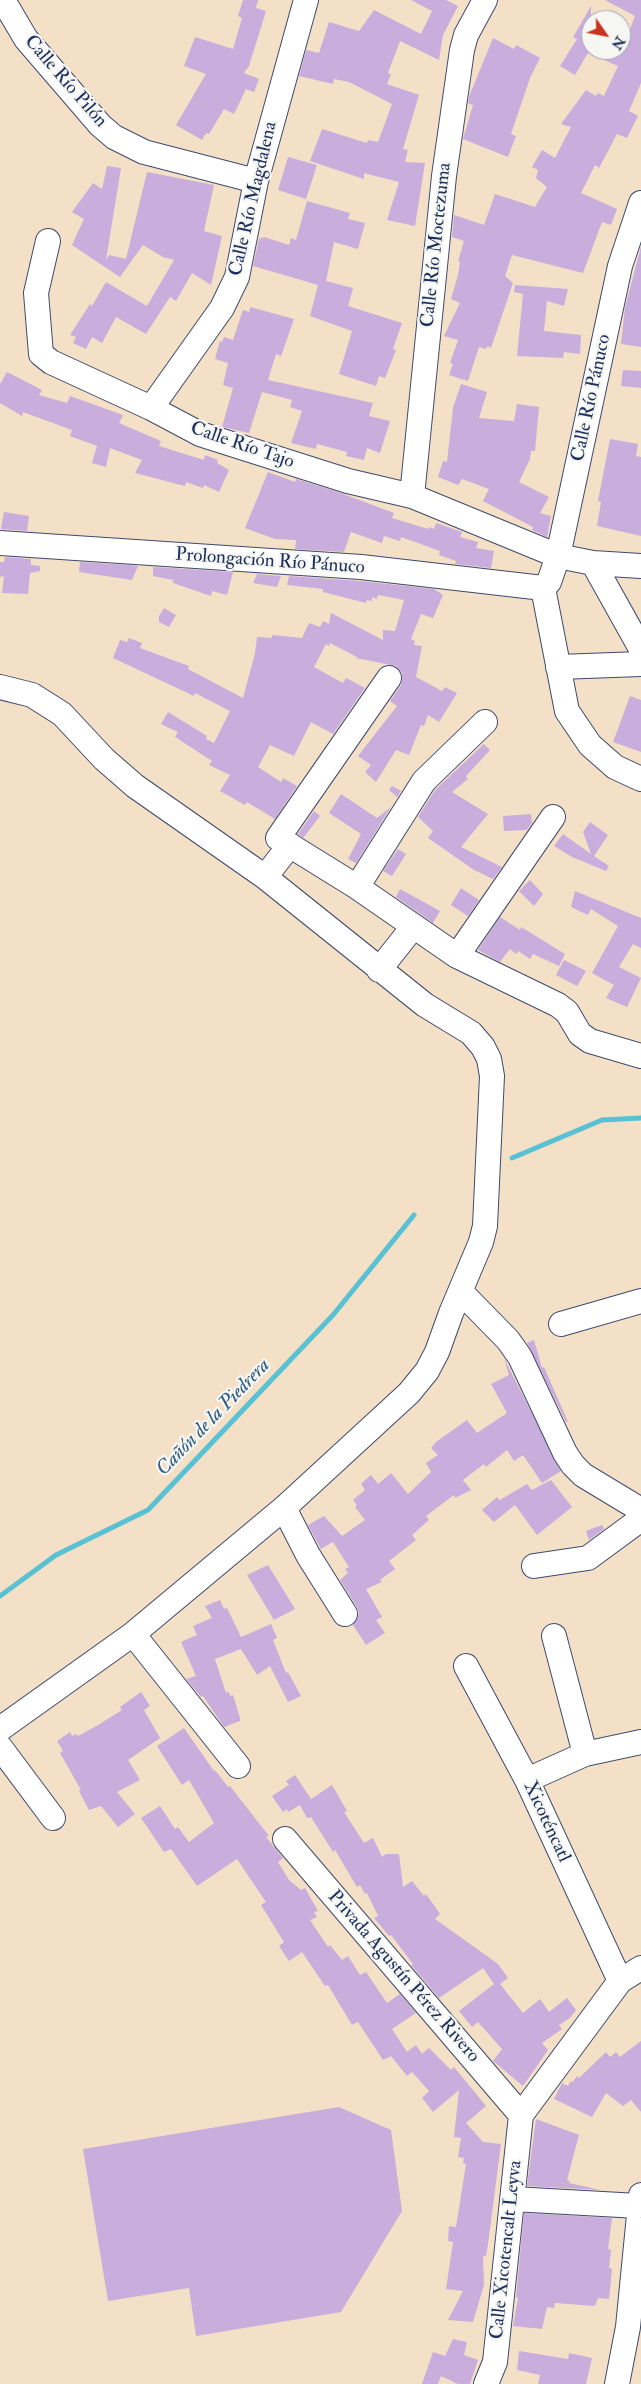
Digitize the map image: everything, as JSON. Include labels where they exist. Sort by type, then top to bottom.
[{"type":"street","name":"Calle Río Pilón","points":[[3,0],[26,39],[100,126],[114,137],[144,152],[256,182]]},
{"type":"street","name":"Calle Río Magdalena","points":[[151,408],[231,292],[237,277],[256,182],[306,0]]},
{"type":"street","name":"Calle Río Moctezuma","points":[[412,496],[444,176],[459,69],[466,34],[485,0]]},
{"type":"street","name":"Calle Río Pánuco","points":[[541,588],[549,582],[558,556],[620,266],[641,203]]},
{"type":"street","name":"Calle Río Tajo","points":[[48,241],[36,293],[42,354],[51,362],[151,408],[200,434],[348,481],[412,496],[558,556],[592,563],[641,566]]},
{"type":"street","name":"Prolongación Río Pánuco","points":[[0,543],[361,566],[541,588]]},
{"type":"street","points":[[592,563],[641,649]]},
{"type":"street","points":[[541,588],[567,711],[590,745],[615,767],[641,779]]},
{"type":"street","points":[[558,667],[641,664]]},
{"type":"street","points":[[389,678],[278,838],[357,887],[457,956],[558,1005],[567,1012],[580,1034],[590,1042],[641,1056]]},
{"type":"street","points":[[0,687],[32,695],[47,703],[75,726],[104,760],[135,786],[265,878],[425,1005],[471,1033],[483,1046],[489,1059],[492,1076],[485,1226],[476,1259],[438,1352],[427,1371],[409,1392],[284,1508],[133,1634],[0,1729]]},
{"type":"street","points":[[357,887],[424,781],[485,722]]},
{"type":"street","points":[[457,956],[553,817]]},
{"type":"street","points":[[265,878],[290,846]]},
{"type":"street","points":[[379,970],[413,927]]},
{"type":"street","points":[[461,1292],[508,1340],[520,1357],[565,1453],[573,1465],[584,1475],[641,1510]]},
{"type":"street","points":[[561,1324],[641,1301]]},
{"type":"street","points":[[284,1508],[308,1555],[344,1614]]},
{"type":"street","points":[[534,1566],[588,1558],[641,1519]]},
{"type":"street","points":[[133,1634],[238,1766]]},
{"type":"street","points":[[554,1636],[585,1754]]},
{"type":"street","name":"Xicoténcatl","points":[[466,1666],[527,1780],[620,1981]]},
{"type":"street","points":[[527,1780],[585,1754],[641,1742]]},
{"type":"street","points":[[0,1747],[53,1818]]},
{"type":"street","name":"Privada Agustín Pérez Rivero","points":[[285,1839],[521,2115]]},
{"type":"street","points":[[521,2115],[620,1981],[641,1968]]},
{"type":"street","name":"Calle Xicotencalt Leyva","points":[[486,2384],[495,2362],[521,2115]]},
{"type":"street","points":[[513,2199],[640,2201],[634,2328],[617,2384]]},
{"type":"building","points":[[243,0],[258,0],[256,8],[266,11],[249,66],[244,73],[259,79],[254,92],[246,89],[234,114],[224,109],[209,134],[206,133],[202,140],[176,125],[206,74],[184,66],[195,37],[233,49],[242,18],[238,16]]},
{"type":"building","points":[[411,0],[446,0],[458,6],[443,35],[439,60],[400,41],[388,73],[391,74],[387,84],[419,95],[403,149],[408,150],[405,162],[425,163],[415,226],[387,220],[399,182],[364,173],[364,179],[310,161],[322,129],[367,143],[368,140],[378,142],[392,104],[349,82],[334,79],[333,84],[299,76],[306,50],[319,53],[329,22],[359,31],[374,10],[421,34],[432,11]]},
{"type":"building","points":[[605,0],[641,0],[641,83],[629,111],[638,116],[627,138],[617,134],[599,168],[595,165],[581,193],[617,209],[611,225],[602,222],[583,273],[512,255],[505,276],[513,283],[491,348],[487,346],[486,349],[479,347],[468,381],[449,375],[453,364],[450,363],[458,340],[444,336],[460,303],[451,299],[458,275],[460,261],[458,261],[464,241],[452,237],[454,215],[484,225],[495,194],[535,207],[547,187],[536,178],[538,170],[532,167],[542,150],[555,158],[571,127],[561,124],[586,90],[596,96],[598,93],[604,96],[618,66],[604,60],[631,60],[631,26],[635,16],[631,14],[631,10],[624,10]]},
{"type":"building","points":[[581,23],[581,60],[584,60],[575,75],[560,66],[577,39],[573,37]]},
{"type":"building","points":[[493,38],[514,49],[516,45],[540,58],[530,78],[511,134],[516,136],[508,157],[463,139],[473,105],[468,103],[470,94]]},
{"type":"building","points":[[288,157],[317,165],[306,199],[278,190]]},
{"type":"building","points":[[107,166],[121,168],[106,260],[109,255],[126,259],[147,172],[214,185],[204,231],[222,236],[211,285],[192,273],[176,301],[170,297],[146,334],[116,317],[102,343],[92,337],[86,349],[73,343],[76,337],[70,335],[90,304],[92,306],[106,282],[147,306],[174,260],[163,257],[143,245],[120,277],[72,245],[84,219],[72,212],[93,183],[102,189]]},
{"type":"building","points":[[307,201],[350,213],[348,219],[365,223],[358,249],[334,242],[326,281],[353,288],[348,306],[402,323],[393,349],[396,350],[385,378],[379,376],[376,386],[339,374],[352,331],[310,316],[318,285],[253,266],[259,239],[264,237],[289,245],[291,238],[296,240]]},
{"type":"building","points":[[641,246],[641,347],[621,344],[625,308]]},
{"type":"building","points":[[515,285],[568,289],[564,306],[547,301],[544,331],[581,335],[580,354],[564,352],[563,358],[517,356],[523,294],[514,292]]},
{"type":"building","points":[[250,307],[294,319],[281,356],[276,354],[268,380],[373,403],[369,416],[390,421],[380,453],[367,448],[364,460],[346,456],[347,452],[317,444],[316,449],[291,443],[302,411],[290,407],[292,400],[262,392],[249,433],[222,427],[233,388],[223,385],[228,363],[215,359],[220,341],[222,342],[224,337],[233,340],[243,310],[249,312]]},
{"type":"building","points":[[623,370],[641,371],[641,388],[621,386]]},
{"type":"building","points":[[7,372],[42,390],[39,395],[67,403],[70,396],[123,415],[119,423],[161,441],[159,446],[204,460],[205,455],[218,460],[217,463],[229,470],[219,492],[204,485],[203,488],[186,482],[185,486],[135,473],[142,460],[110,448],[106,467],[92,463],[97,446],[70,436],[72,430],[23,412],[22,416],[0,403],[0,384]]},
{"type":"building","points":[[461,384],[487,392],[479,418],[514,421],[517,404],[539,407],[535,451],[531,451],[530,459],[519,482],[549,497],[540,513],[551,516],[547,537],[532,530],[533,527],[483,501],[489,489],[462,479],[458,485],[438,477],[443,461],[447,462],[453,408]]},
{"type":"building","points":[[610,439],[638,444],[636,456],[641,457],[641,536],[597,526],[601,502],[598,501]]},
{"type":"building","points":[[268,472],[295,482],[296,479],[338,492],[394,513],[392,518],[428,529],[429,527],[434,529],[436,523],[462,532],[460,537],[478,542],[476,548],[494,551],[491,568],[455,564],[456,561],[439,555],[440,551],[401,537],[400,541],[384,536],[382,543],[351,532],[344,552],[295,549],[296,540],[275,539],[245,528]]},
{"type":"building","points":[[4,512],[29,516],[27,531],[1,529]]},
{"type":"building","points":[[5,557],[31,559],[31,565],[40,566],[40,571],[30,573],[28,594],[2,593],[4,576],[0,577],[0,562],[4,562]]},
{"type":"building","points":[[80,562],[138,566],[132,580],[79,572]]},
{"type":"building","points":[[153,567],[233,572],[227,595],[212,591],[211,596],[173,583],[173,580],[153,576]]},
{"type":"building","points":[[257,574],[281,576],[277,587],[253,583]]},
{"type":"building","points":[[289,576],[434,589],[443,595],[433,618],[421,614],[411,639],[415,641],[414,645],[422,646],[416,677],[442,691],[445,687],[457,693],[439,722],[428,715],[424,726],[421,725],[409,755],[396,750],[376,782],[365,772],[371,765],[358,756],[397,706],[390,701],[401,685],[402,673],[396,666],[356,658],[330,643],[329,646],[326,644],[314,667],[343,683],[346,678],[365,688],[333,734],[311,722],[294,756],[270,745],[258,767],[281,782],[283,778],[297,786],[275,819],[247,802],[245,805],[220,791],[230,775],[209,765],[212,761],[175,737],[178,732],[161,724],[168,712],[207,736],[206,739],[214,743],[230,711],[195,693],[194,696],[113,658],[120,640],[127,642],[129,638],[142,643],[140,648],[189,666],[188,669],[243,698],[255,653],[257,637],[272,638],[272,635],[302,638],[309,623],[320,627],[323,621],[329,624],[331,613],[383,640],[383,630],[395,631],[404,600],[378,595],[377,599],[372,597],[372,601],[367,600],[366,603],[323,592],[323,589],[287,585]]},
{"type":"building","points":[[164,608],[176,615],[169,627],[159,622],[159,616]]},
{"type":"building","points":[[630,696],[641,700],[641,752],[613,742]]},
{"type":"building","points":[[484,744],[490,750],[466,776],[468,779],[452,792],[488,814],[461,847],[502,867],[493,879],[474,870],[428,838],[433,831],[418,817],[435,790]]},
{"type":"building","points":[[392,786],[401,791],[397,797],[389,790]]},
{"type":"building","points":[[341,794],[377,818],[391,807],[356,863],[348,859],[361,834],[329,813]]},
{"type":"building","points":[[314,811],[320,816],[303,838],[298,834]]},
{"type":"building","points":[[531,814],[532,823],[527,830],[504,831],[503,816]]},
{"type":"building","points":[[590,822],[608,835],[594,856],[609,866],[606,871],[572,857],[554,846],[563,834],[591,854],[583,832]]},
{"type":"building","points":[[398,849],[406,854],[392,876],[383,871]]},
{"type":"building","points":[[530,880],[543,894],[534,906],[519,891]]},
{"type":"building","points":[[461,888],[479,900],[468,916],[451,905]]},
{"type":"building","points":[[400,889],[440,911],[433,923],[396,897]]},
{"type":"building","points":[[575,891],[641,918],[641,948],[633,944],[619,967],[641,978],[627,1007],[606,998],[614,985],[592,973],[618,926],[591,909],[588,915],[571,907]]},
{"type":"building","points":[[500,917],[520,930],[521,927],[565,954],[559,966],[533,954],[530,959],[518,951],[516,954],[510,949],[500,962],[478,950]]},
{"type":"building","points":[[564,960],[586,971],[577,986],[556,975]]},
{"type":"building","points":[[534,1340],[542,1368],[544,1367],[568,1422],[566,1422],[527,1343]]},
{"type":"building","points":[[504,1358],[561,1471],[542,1483],[523,1455],[514,1461],[507,1450],[486,1467],[484,1464],[463,1480],[471,1490],[455,1498],[454,1495],[426,1516],[429,1520],[412,1535],[416,1540],[389,1561],[395,1569],[380,1580],[382,1582],[366,1589],[382,1617],[376,1620],[385,1633],[366,1645],[353,1625],[359,1614],[357,1607],[340,1580],[348,1573],[345,1569],[349,1567],[333,1542],[336,1540],[321,1549],[308,1525],[324,1516],[342,1536],[365,1520],[355,1507],[357,1505],[353,1500],[365,1490],[361,1484],[371,1475],[378,1484],[391,1473],[408,1494],[431,1472],[426,1463],[438,1455],[431,1448],[436,1442],[467,1420],[477,1433],[507,1413],[491,1384],[509,1375]]},
{"type":"building","points":[[551,1480],[572,1507],[537,1535],[515,1505],[494,1522],[482,1510],[497,1497],[500,1500],[527,1484],[532,1490]]},
{"type":"building","points":[[602,1525],[604,1529],[589,1540],[586,1531]]},
{"type":"building","points":[[268,1565],[295,1609],[274,1620],[247,1575]]},
{"type":"building","points":[[220,1600],[224,1609],[227,1608],[241,1637],[271,1624],[277,1638],[273,1640],[286,1673],[288,1672],[301,1696],[288,1702],[270,1666],[257,1675],[241,1649],[215,1659],[226,1693],[229,1692],[230,1696],[233,1695],[240,1718],[240,1721],[224,1727],[203,1696],[201,1697],[186,1679],[196,1676],[181,1642],[197,1635],[193,1626],[212,1618],[205,1606]]},
{"type":"building","points":[[141,1692],[150,1706],[144,1710],[160,1738],[128,1760],[140,1780],[117,1792],[135,1814],[118,1827],[101,1806],[89,1810],[79,1791],[81,1790],[60,1753],[63,1751],[57,1741],[70,1732],[72,1736],[76,1734],[78,1736],[98,1725],[122,1710],[120,1707]]},
{"type":"building","points":[[184,1728],[214,1771],[228,1787],[230,1786],[269,1836],[266,1837],[283,1858],[278,1862],[289,1880],[301,1890],[305,1888],[318,1911],[314,1912],[317,1917],[310,1920],[328,1947],[330,1945],[342,1960],[348,1956],[360,1975],[366,1972],[387,2003],[400,1994],[416,2013],[392,2029],[407,2052],[416,2045],[422,2054],[429,2048],[451,2070],[454,2067],[486,2106],[466,2123],[483,2142],[501,2144],[488,2244],[486,2256],[483,2256],[484,2285],[473,2322],[448,2320],[463,2291],[446,2289],[453,2242],[448,2241],[449,2226],[456,2227],[466,2164],[463,2163],[464,2158],[458,2157],[461,2138],[454,2137],[459,2090],[433,2112],[422,2098],[429,2091],[412,2072],[407,2076],[391,2056],[383,2060],[358,2022],[352,2025],[328,1985],[325,1986],[302,1952],[289,1961],[279,1946],[284,1942],[261,1905],[266,1902],[237,1859],[197,1886],[171,1849],[164,1852],[141,1818],[160,1806],[175,1829],[178,1827],[189,1842],[214,1823],[189,1780],[182,1785],[157,1746]]},
{"type":"building","points":[[295,1775],[311,1799],[332,1785],[347,1811],[344,1812],[364,1843],[373,1838],[382,1857],[386,1854],[399,1854],[403,1887],[412,1881],[424,1896],[426,1894],[440,1914],[435,1919],[498,1964],[508,1978],[500,1984],[523,2013],[540,1999],[549,2012],[567,1998],[576,2010],[570,2018],[559,2025],[562,2029],[542,2043],[548,2050],[523,2086],[493,2061],[502,2049],[478,2022],[472,2027],[459,2011],[494,1984],[483,1968],[439,1998],[411,1965],[413,1964],[391,1935],[389,1936],[374,1918],[378,1916],[367,1893],[365,1894],[360,1885],[357,1887],[335,1850],[333,1852],[311,1817],[307,1818],[300,1805],[288,1812],[287,1809],[283,1812],[272,1796],[289,1785],[286,1781]]},
{"type":"building","points":[[641,2041],[641,2112],[631,2100],[623,2106],[606,2093],[592,2117],[554,2099],[562,2083],[568,2086],[571,2081],[573,2082],[577,2076],[579,2078],[606,2052],[610,2057],[616,2052],[620,2057]]},
{"type":"building","points":[[339,2107],[391,2130],[402,2211],[341,2312],[196,2336],[189,2288],[108,2301],[83,2149]]},
{"type":"building","points":[[536,2119],[579,2135],[567,2180],[570,2181],[569,2183],[601,2190],[527,2186]]},
{"type":"building","points":[[524,2213],[612,2218],[608,2249],[611,2250],[609,2268],[612,2269],[609,2299],[598,2298],[595,2306],[555,2303],[554,2308],[547,2307],[542,2329],[513,2326],[518,2298],[516,2297]]},
{"type":"building","points":[[453,2339],[467,2342],[464,2355],[478,2360],[470,2384],[458,2384],[441,2376],[438,2384],[422,2384],[433,2352],[445,2356]]},
{"type":"building","points":[[519,2351],[568,2359],[569,2353],[592,2358],[586,2384],[538,2384],[540,2375],[517,2370]]},
{"type":"waterway","name":"Cañón de la Piedrera","points":[[512,1158],[602,1120],[641,1118]]},
{"type":"waterway","name":"Cañón de la Piedrera","points":[[0,1596],[56,1555],[148,1510],[333,1315],[414,1215]]}]
